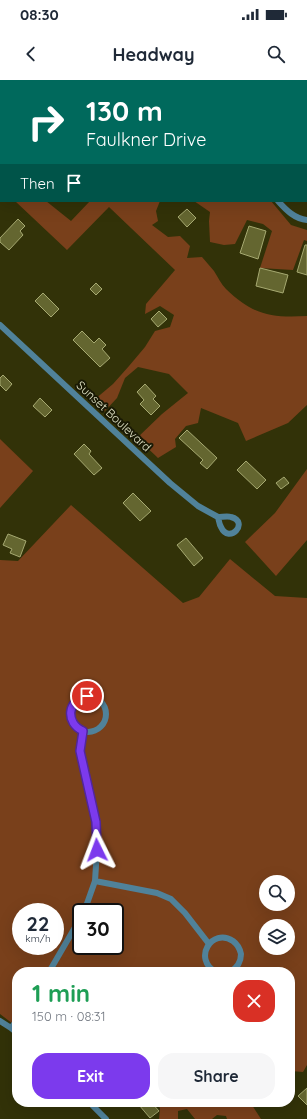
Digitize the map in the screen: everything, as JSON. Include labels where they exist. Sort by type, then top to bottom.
[{"type":"street","points":[[279,202],[295,216],[307,220]]},
{"type":"street","name":"Sunset Boulevard","points":[[0,325],[170,483],[198,506],[218,517]]},
{"type":"street","points":[[83,697],[92,697],[103,704],[106,719],[97,730],[88,732],[83,731],[73,723],[71,718],[71,710],[73,705],[79,699],[83,697]]},
{"type":"street","points":[[83,731],[80,751],[96,822],[97,850],[95,881],[87,903]]},
{"type":"street","points":[[95,881],[157,893],[171,899],[185,913],[209,944]]},
{"type":"street","points":[[52,967],[72,932]]},
{"type":"street","points":[[209,967],[205,959],[206,950],[209,944],[215,940],[224,938],[232,941],[239,948],[241,957],[237,967]]},
{"type":"street","points":[[0,1021],[11,1028]]},
{"type":"street","points":[[94,1107],[106,1119]]},
{"type":"shaded area","points":[[16,202],[47,202],[71,221],[89,202],[160,202],[156,211],[158,221],[152,225],[168,237],[180,236],[190,246],[187,258],[202,257],[214,271],[224,287],[236,298],[263,313],[283,316],[307,316],[307,405],[288,423],[246,441],[238,423],[201,408],[198,423],[186,426],[175,439],[176,447],[158,458],[137,438],[162,414],[188,393],[169,374],[138,367],[125,378],[117,398],[104,412],[94,400],[113,384],[129,366],[145,347],[155,331],[170,327],[174,315],[160,306],[145,314],[146,304],[175,270],[109,207],[67,250]]},
{"type":"shaded area","points":[[195,202],[272,202],[291,225],[307,230],[307,241],[304,240],[293,270],[260,268],[272,231],[263,224],[247,220],[235,244],[224,245],[210,242],[210,212]]},
{"type":"shaded area","points":[[0,439],[33,471],[0,508]]},
{"type":"shaded area","points":[[307,469],[307,540],[276,576],[245,542],[275,513]]},
{"type":"shaded area","points":[[71,505],[183,603],[199,597],[230,559],[275,596],[307,598],[307,1065],[303,1072],[295,1071],[295,967],[12,967],[12,1023],[0,1014],[0,560],[18,561]]},
{"type":"shaded area","points":[[159,1107],[253,1107],[261,1119],[227,1119],[226,1116],[217,1115],[212,1119],[195,1119],[187,1109],[178,1111],[178,1119],[159,1119]]},
{"type":"building","points":[[187,209],[196,218],[187,227],[178,217]]},
{"type":"building","points":[[18,219],[25,226],[20,231],[23,235],[9,250],[0,242],[0,238]]},
{"type":"building","points":[[249,226],[266,231],[258,259],[240,253]]},
{"type":"building","points":[[305,245],[307,245],[307,275],[297,272]]},
{"type":"building","points":[[260,268],[288,275],[283,293],[256,286]]},
{"type":"building","points":[[96,283],[102,289],[96,295],[90,289]]},
{"type":"building","points":[[43,293],[59,309],[51,317],[35,301]]},
{"type":"building","points":[[159,311],[167,319],[158,327],[151,319]]},
{"type":"building","points":[[82,331],[94,343],[99,338],[106,345],[102,349],[110,358],[100,367],[73,340]]},
{"type":"building","points":[[3,375],[12,384],[6,391],[0,385],[0,378]]},
{"type":"building","points":[[145,384],[156,396],[153,399],[160,406],[151,415],[140,404],[144,400],[137,392]]},
{"type":"building","points":[[40,398],[52,410],[45,417],[33,406]]},
{"type":"building","points":[[187,430],[217,458],[207,469],[200,463],[203,460],[179,438]]},
{"type":"building","points":[[84,444],[91,451],[89,454],[102,468],[94,475],[74,454]]},
{"type":"building","points":[[246,461],[266,480],[257,489],[237,470]]},
{"type":"building","points":[[284,477],[289,483],[281,489],[276,483]]},
{"type":"building","points":[[133,493],[151,511],[140,521],[123,503]]},
{"type":"building","points":[[8,534],[26,541],[20,557],[10,553],[12,549],[3,545]]},
{"type":"building","points":[[186,538],[203,558],[194,566],[177,545]]},
{"type":"building","points":[[307,1088],[307,1105],[298,1096]]},
{"type":"building","points":[[141,1107],[155,1107],[159,1111],[150,1118]]},
{"type":"route","points":[[87,696],[79,699],[73,705],[70,714],[75,726],[83,731],[80,751],[96,822],[97,850]]}]
